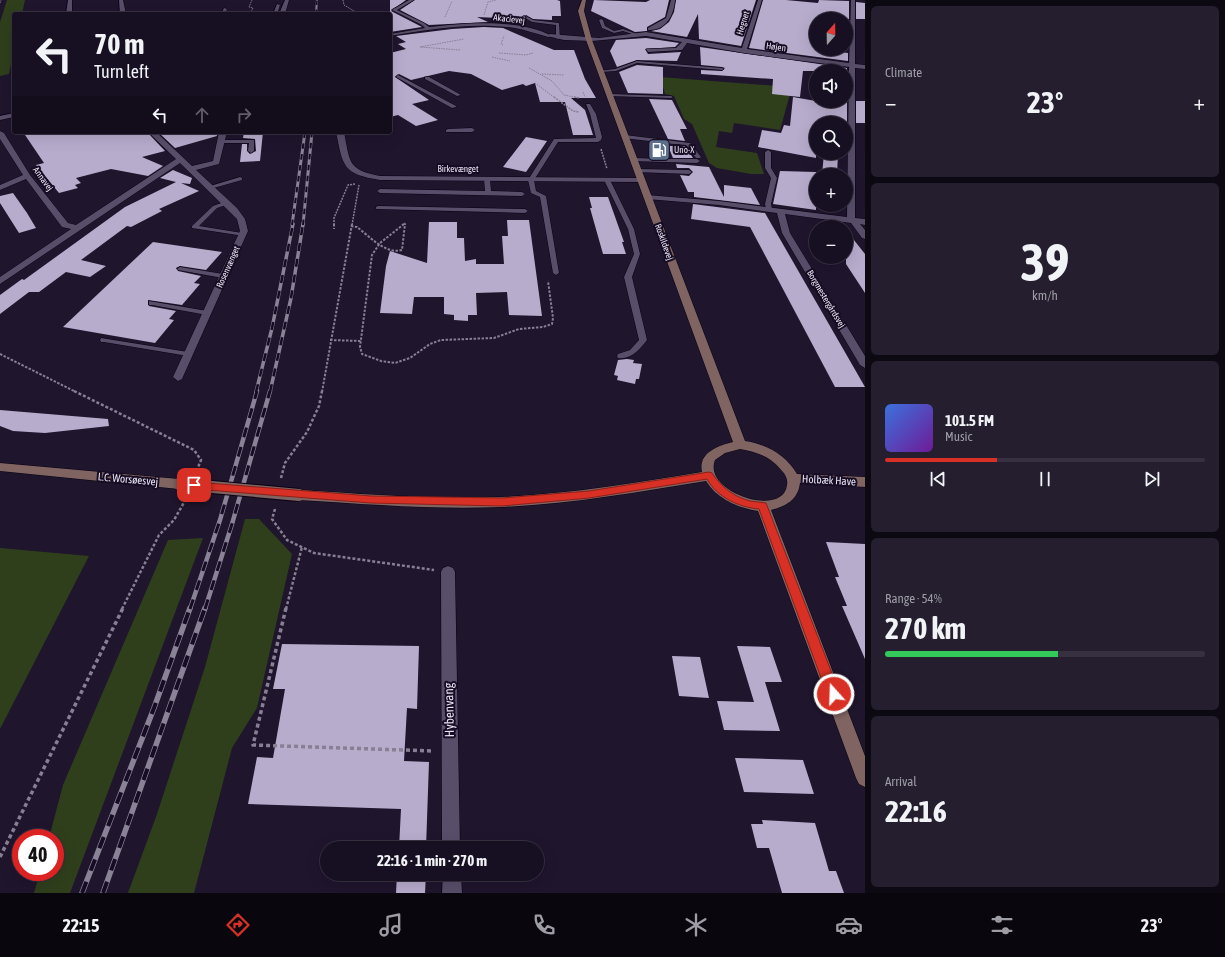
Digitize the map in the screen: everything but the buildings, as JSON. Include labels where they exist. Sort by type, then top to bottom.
[{"type":"street","points":[[68,12],[70,0]]},
{"type":"street","points":[[121,0],[123,12]]},
{"type":"street","points":[[283,12],[287,0]]},
{"type":"street","name":"Roskildevej","points":[[584,0],[581,11],[588,40],[601,71],[740,445]]},
{"type":"street","points":[[650,29],[668,20],[671,15],[673,0]]},
{"type":"street","name":"Hegnet","points":[[744,51],[760,0]]},
{"type":"street","points":[[853,0],[853,64]]},
{"type":"street","name":"Højen","points":[[588,40],[606,39],[635,34],[838,64]]},
{"type":"street","name":"Akacievej","points":[[550,36],[588,40]]},
{"type":"street","points":[[648,50],[677,50],[685,41]]},
{"type":"street","name":"Højen","points":[[853,66],[865,67]]},
{"type":"street","points":[[853,108],[853,220],[865,236]]},
{"type":"street","points":[[0,118],[12,115]]},
{"type":"street","name":"Annavej","points":[[0,133],[27,176],[65,225],[76,228]]},
{"type":"street","name":"Rosenvænget","points":[[154,134],[210,187],[241,219],[244,231],[178,377]]},
{"type":"street","points":[[192,170],[216,162],[223,134]]},
{"type":"street","name":"Birkevænget","points":[[340,134],[347,165],[353,172],[364,176],[380,178],[641,180]]},
{"type":"street","points":[[0,281],[76,228],[180,159]]},
{"type":"street","points":[[0,188],[27,176]]},
{"type":"street","points":[[647,196],[681,198],[865,222]]},
{"type":"street","name":"Borgmestergårdsvej","points":[[780,210],[786,233],[865,365]]},
{"type":"street","points":[[740,445],[757,448],[773,455],[786,465],[793,478],[793,488],[788,498],[777,504],[763,506],[749,504],[724,493],[715,485],[709,476],[707,466],[710,457],[727,446],[740,445]]},
{"type":"street","name":"L.C. Worsøesvej","points":[[0,467],[184,488],[387,500],[502,502],[589,495],[709,476]]},
{"type":"street","name":"Holbæk Have","points":[[793,478],[865,482]]},
{"type":"street","points":[[763,506],[865,778]]},
{"type":"street","name":"Hybenvang","points":[[448,572],[451,841]]},
{"type":"street","points":[[452,881],[452,893]]},
{"type":"lane","points":[[412,0],[394,10],[420,22],[427,28]]},
{"type":"lane","points":[[276,12],[278,5]]},
{"type":"lane","points":[[526,17],[532,21],[558,24],[558,38]]},
{"type":"lane","points":[[601,20],[603,27],[614,32],[623,30],[635,34]]},
{"type":"lane","name":"Akacievej","points":[[392,35],[427,28],[482,25],[518,28],[550,36]]},
{"type":"lane","points":[[601,71],[616,70],[637,62],[722,68]]},
{"type":"lane","points":[[398,76],[454,107]]},
{"type":"lane","points":[[426,78],[460,94]]},
{"type":"lane","points":[[426,92],[444,86]]},
{"type":"lane","points":[[610,95],[671,97]]},
{"type":"lane","points":[[556,273],[543,196],[533,192],[531,180],[556,140],[598,140],[599,137],[592,112],[588,105]]},
{"type":"lane","points":[[448,131],[472,130]]},
{"type":"lane","points":[[625,138],[688,144],[698,159],[667,161],[634,160]]},
{"type":"lane","points":[[221,142],[252,141],[251,151]]},
{"type":"lane","points":[[660,141],[667,161]]},
{"type":"lane","points":[[768,152],[768,168],[774,178],[768,204],[769,209]]},
{"type":"lane","points":[[638,171],[689,172]]},
{"type":"lane","points":[[210,187],[240,179]]},
{"type":"lane","points":[[487,179],[488,193]]},
{"type":"lane","points":[[609,180],[631,230],[637,254],[628,278],[644,340],[633,352],[621,356]]},
{"type":"lane","points":[[380,191],[525,211]]},
{"type":"lane","points":[[378,208],[447,201],[488,193],[522,194]]},
{"type":"lane","points":[[227,204],[215,207],[194,227],[242,235]]},
{"type":"lane","points":[[180,269],[223,276]]},
{"type":"lane","points":[[152,303],[207,313]]},
{"type":"lane","points":[[104,340],[188,354]]},
{"type":"path","points":[[251,12],[254,8],[249,7],[252,0]]},
{"type":"path","points":[[344,0],[344,5],[346,7],[356,12]]},
{"type":"path","points":[[482,25],[488,2],[496,0]]},
{"type":"path","points":[[444,21],[452,1]]},
{"type":"path","points":[[503,45],[501,44],[504,36]]},
{"type":"path","points":[[460,50],[420,47],[464,39]]},
{"type":"path","points":[[499,53],[526,55],[533,54]]},
{"type":"path","points":[[492,57],[510,61]]},
{"type":"path","points":[[529,68],[552,80],[564,95],[586,98]]},
{"type":"path","points":[[541,74],[564,75]]},
{"type":"path","points":[[535,83],[573,111],[592,112]]},
{"type":"path","points":[[598,140],[609,180]]},
{"type":"path","points":[[280,484],[285,463],[307,432],[319,406],[351,226],[360,183],[364,176]]},
{"type":"path","points":[[334,229],[334,218],[348,185],[360,183]]},
{"type":"path","points":[[351,226],[357,227],[390,251],[400,252],[402,250],[405,219]]},
{"type":"path","points":[[405,223],[380,243],[372,255],[360,347],[362,354],[375,360],[388,364],[400,362],[406,360],[435,341],[454,338],[491,338],[520,329],[545,327],[552,324],[553,318],[547,272],[556,273]]},
{"type":"path","points":[[330,340],[360,341]]},
{"type":"path","points":[[0,354],[194,450],[201,460],[196,473]]},
{"type":"path","points":[[0,857],[159,534],[174,520],[183,506],[184,488]]},
{"type":"path","points":[[275,505],[272,519],[287,540],[314,553],[448,572]]},
{"type":"path","points":[[302,547],[280,627],[254,745],[450,751]]},
{"type":"green space","points":[[7,0],[25,0],[22,12],[12,12],[12,59],[9,74],[0,76],[0,22]]},
{"type":"green space","points":[[660,77],[792,87],[780,130],[734,123],[732,133],[719,131],[716,147],[757,153],[764,174],[751,174],[717,168],[709,163],[692,124],[684,119],[674,96],[665,94]]},
{"type":"green space","points":[[245,519],[259,519],[292,554],[257,708],[232,748],[194,893],[128,893],[157,814],[205,667]]},
{"type":"green space","points":[[203,538],[70,893],[34,893],[37,881],[64,881],[64,829],[51,829],[63,785],[168,540]]},
{"type":"green space","points":[[0,548],[89,556],[0,729]]},
{"type":"railway","points":[[316,12],[317,0]]},
{"type":"railway","points":[[292,225],[305,134]]},
{"type":"railway","points":[[303,225],[312,134]]},
{"type":"railway","points":[[256,392],[272,328],[293,224]]},
{"type":"railway","points":[[270,392],[291,298],[303,224]]},
{"type":"railway","points":[[190,609],[220,520],[257,391]]},
{"type":"railway","points":[[205,609],[232,524],[270,391]]},
{"type":"railway","points":[[82,893],[154,708],[190,608]]},
{"type":"railway","points":[[103,893],[205,608]]},
{"type":"place","name":"Uno-X","points":[[659,150]]},
{"type":"route","points":[[194,485],[371,500],[502,502],[589,495],[709,476],[715,485],[724,493],[736,500],[763,506],[834,694]]}]
